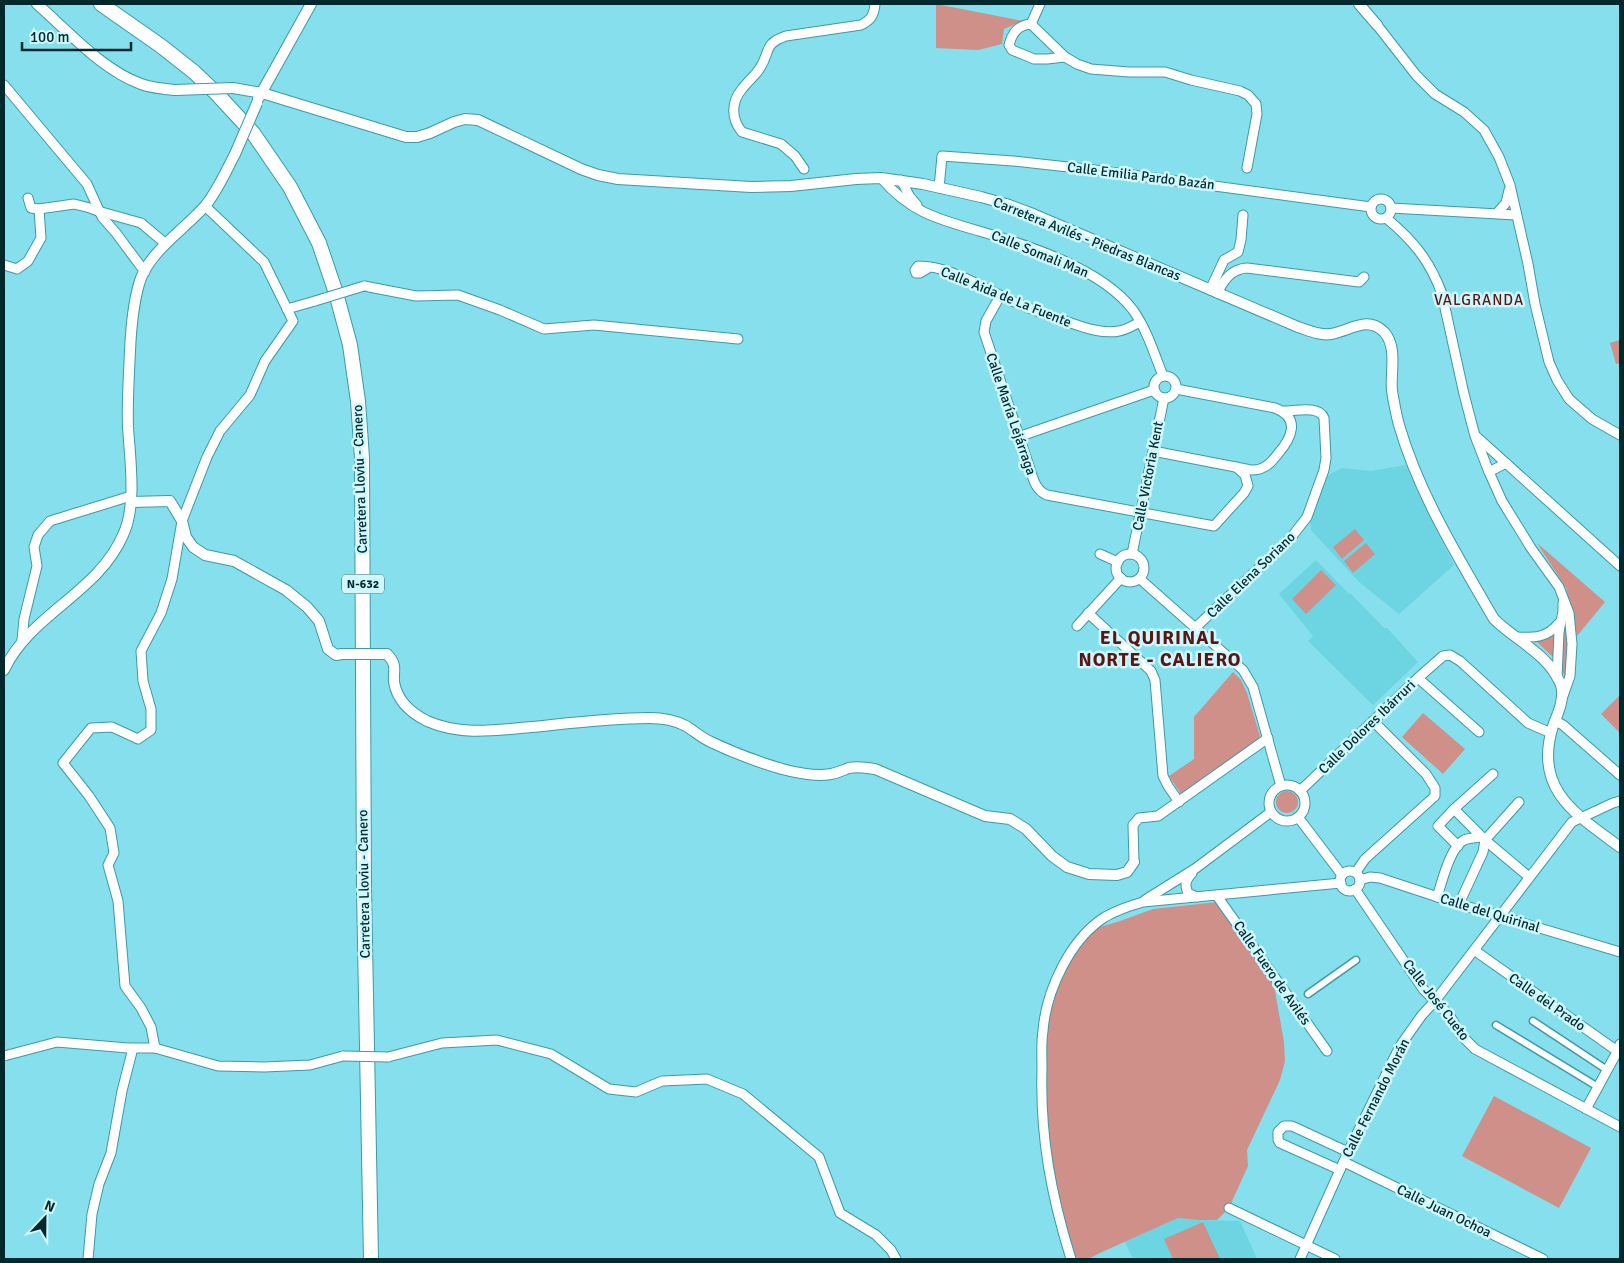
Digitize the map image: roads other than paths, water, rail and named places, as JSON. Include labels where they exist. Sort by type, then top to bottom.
[{"type":"highway","name":"Carretera Lloviu - Canero","points":[[101,4],[161,46],[194,72],[253,133],[290,186],[319,243],[336,293],[350,345],[358,401],[362,458],[364,881],[371,1259]]},
{"type":"street","name":"Carretera Avilés - Piedras Blancas","points":[[37,4],[85,47],[123,76],[142,84],[175,90],[233,88],[259,98],[406,137],[417,137],[465,119],[478,120],[581,168],[598,175],[618,179],[751,187],[791,186],[881,178],[923,184],[1006,204],[1298,327],[1317,333],[1330,334],[1358,324],[1375,326],[1384,332],[1391,346],[1394,407],[1424,492],[1494,619],[1504,630],[1533,649],[1545,660],[1557,678],[1563,696]]},
{"type":"street","points":[[4,670],[9,657],[22,640],[97,574],[112,555],[124,534],[131,499],[127,399],[134,306],[139,281],[153,258],[205,206],[214,194],[235,154],[259,98],[311,4]]},
{"type":"street","points":[[804,169],[795,156],[781,144],[742,132],[734,120],[734,102],[741,90],[762,66],[770,44],[776,39],[861,25],[870,21],[874,14],[875,4]]},
{"type":"street","points":[[1031,24],[1040,4]]},
{"type":"street","points":[[1359,4],[1416,75],[1435,94],[1464,112],[1484,130],[1499,157],[1510,185],[1535,304],[1549,362],[1556,380],[1569,399],[1592,419],[1620,435]]},
{"type":"street","points":[[1031,24],[1023,25],[1017,29],[1009,45],[1012,50],[1034,58],[1047,59],[1065,56]]},
{"type":"street","points":[[1031,24],[1065,56],[1077,64],[1091,69],[1165,72],[1240,91],[1248,95],[1256,104],[1257,114],[1247,168]]},
{"type":"street","points":[[4,85],[87,184],[98,212],[145,272]]},
{"type":"street","name":"Calle Emilia Pardo Bazán","points":[[939,188],[942,156],[1095,170],[1371,207]]},
{"type":"street","name":"Calle Somali Man","points":[[881,178],[924,213],[1026,246],[1096,277],[1120,296],[1132,310],[1148,337],[1163,376]]},
{"type":"street","points":[[901,180],[899,187],[904,198],[923,184]]},
{"type":"street","points":[[1497,213],[1506,203],[1510,185]]},
{"type":"street","points":[[28,198],[31,208],[39,209],[74,204],[141,223],[166,244]]},
{"type":"street","points":[[1380,199],[1388,202],[1391,208],[1390,214],[1386,218],[1380,219],[1374,216],[1371,211],[1374,202],[1380,199]]},
{"type":"street","points":[[156,1048],[151,1027],[126,986],[118,901],[108,865],[114,853],[110,828],[89,796],[63,764],[91,728],[112,727],[138,739],[151,730],[150,709],[143,681],[141,652],[161,613],[172,579],[182,521],[206,457],[220,430],[250,395],[265,361],[293,321],[264,262],[205,206]]},
{"type":"street","points":[[1391,208],[1516,215]]},
{"type":"street","points":[[4,265],[18,269],[28,261],[41,238],[39,209]]},
{"type":"street","points":[[1214,291],[1224,260],[1238,252],[1243,215]]},
{"type":"street","points":[[1386,218],[1415,245],[1428,262],[1436,279],[1442,294],[1475,436],[1489,472],[1502,502],[1531,548],[1556,582],[1569,613],[1572,644],[1570,676],[1551,732],[1547,750],[1548,770],[1559,794],[1580,818],[1620,847]]},
{"type":"street","name":"Calle Aida de La Fuente","points":[[930,267],[969,279],[1000,296],[1039,313],[1100,331],[1119,331],[1140,322]]},
{"type":"street","points":[[1214,291],[1230,273],[1240,268],[1359,282],[1364,277]]},
{"type":"street","points":[[287,309],[364,286],[416,296],[458,295],[544,329],[594,325],[738,339]]},
{"type":"street","name":"Calle María Lejárraga","points":[[1000,296],[986,321],[984,332],[1036,487],[1047,495],[1141,512]]},
{"type":"street","points":[[1163,376],[1172,378],[1176,389],[1171,397],[1157,396],[1154,390],[1155,382],[1163,376]]},
{"type":"street","points":[[1153,451],[1251,470],[1261,469],[1270,463],[1290,438],[1292,428],[1290,418],[1284,411],[1176,389]]},
{"type":"street","points":[[1018,437],[1154,390]]},
{"type":"street","name":"Calle Victoria Kent","points":[[1132,554],[1164,398]]},
{"type":"street","name":"Calle Elena Soriano","points":[[1195,628],[1290,540],[1307,517],[1324,470],[1326,458],[1324,418],[1319,411],[1284,411]]},
{"type":"street","points":[[1475,436],[1620,566]]},
{"type":"street","points":[[1489,472],[1506,463]]},
{"type":"street","points":[[1141,512],[1214,526],[1248,486],[1245,475],[1236,467]]},
{"type":"street","points":[[22,640],[24,619],[36,566],[34,547],[38,536],[50,521],[131,499],[170,501],[182,521],[186,536],[193,547],[205,555],[234,560],[286,590],[307,607],[319,621],[328,649],[336,655],[387,654],[393,661],[395,669],[394,682],[398,695],[409,710],[427,720],[446,727],[480,732],[621,719],[651,718],[670,720],[684,725],[702,738],[722,747],[756,761],[783,769],[809,774],[831,774],[848,768],[860,767],[875,769],[985,816],[1010,819],[1026,829],[1052,856],[1067,867],[1088,874],[1117,875],[1127,872],[1134,862],[1133,825],[1139,818],[1158,816],[1268,738]]},
{"type":"street","points":[[1100,554],[1118,562]]},
{"type":"street","points":[[1132,554],[1141,558],[1145,569],[1140,579],[1130,582],[1121,578],[1116,569],[1118,562],[1125,555],[1132,554]]},
{"type":"street","points":[[1077,626],[1121,578]]},
{"type":"street","points":[[1140,579],[1243,670],[1253,687],[1280,786]]},
{"type":"street","points":[[1557,678],[1557,650],[1563,600]]},
{"type":"street","points":[[1088,613],[1151,671],[1155,680],[1163,776],[1179,802]]},
{"type":"street","points":[[1516,637],[1542,637],[1554,630],[1561,621]]},
{"type":"street","points":[[1418,678],[1443,656],[1450,655],[1460,661],[1528,723],[1551,732]]},
{"type":"street","name":"Calle Dolores Ibárruri","points":[[1300,791],[1418,678],[1478,732]]},
{"type":"street","points":[[1298,818],[1342,879],[1345,889],[1351,891],[1360,884],[1358,876],[1365,859],[1435,796],[1434,788],[1426,774],[1373,721]]},
{"type":"street","points":[[1555,721],[1564,725],[1620,775]]},
{"type":"street","points":[[1458,846],[1438,826],[1493,774]]},
{"type":"street","points":[[1291,785],[1300,791],[1305,799],[1305,805],[1298,818],[1286,821],[1278,819],[1271,812],[1269,801],[1271,794],[1280,786],[1291,785]]},
{"type":"street","name":"Calle Fernando Morán","points":[[1300,1259],[1348,1152],[1400,1046],[1572,822],[1620,801]]},
{"type":"street","points":[[1437,897],[1452,854],[1458,846],[1464,840],[1483,838],[1520,802]]},
{"type":"street","points":[[1454,809],[1483,838],[1529,877]]},
{"type":"street","points":[[1143,902],[1196,868],[1271,812]]},
{"type":"street","points":[[1459,904],[1483,852],[1483,838]]},
{"type":"street","points":[[1196,868],[1186,880],[1185,886],[1188,893],[1197,897]]},
{"type":"street","points":[[1071,1259],[1060,1225],[1049,1174],[1043,1130],[1041,1092],[1042,1030],[1046,1009],[1063,963],[1090,930],[1103,918],[1122,908],[1143,902],[1217,896],[1342,879],[1348,871],[1358,876]]},
{"type":"street","name":"Calle del Quirinal","points":[[1358,876],[1380,878],[1459,904],[1620,952]]},
{"type":"street","name":"Calle José Cueto","points":[[1355,889],[1423,989],[1450,1016],[1461,1035],[1475,1049],[1620,1128]]},
{"type":"street","name":"Calle Fuero de Avilés","points":[[1217,896],[1327,1051]]},
{"type":"street","name":"Calle del Prado","points":[[1474,950],[1619,1050]]},
{"type":"street","points":[[1308,994],[1356,960]]},
{"type":"street","points":[[1532,1022],[1607,1070]]},
{"type":"street","points":[[1496,1025],[1598,1087]]},
{"type":"street","points":[[4,1056],[57,1042],[156,1048],[218,1066],[264,1067],[310,1065],[343,1056],[388,1057],[442,1043],[497,1040],[551,1054],[609,1089],[636,1092],[662,1081],[707,1079],[743,1094],[819,1157],[840,1212],[876,1235],[891,1250],[896,1259]]},
{"type":"street","points":[[88,1259],[92,1214],[99,1184],[111,1153],[122,1091],[133,1048]]},
{"type":"street","points":[[1586,1109],[1619,1050]]},
{"type":"street","name":"Calle Juan Ochoa","points":[[1348,1152],[1292,1126],[1284,1126],[1278,1132],[1280,1143],[1342,1166],[1544,1259]]},
{"type":"street","points":[[1230,1208],[1335,1259]]},
{"type":"district","name":"VALGRANDA","points":[[1479,300]]},
{"type":"district","name":"EL QUIRINAL NORTE - CALIERO","points":[[1160,649]]}]
